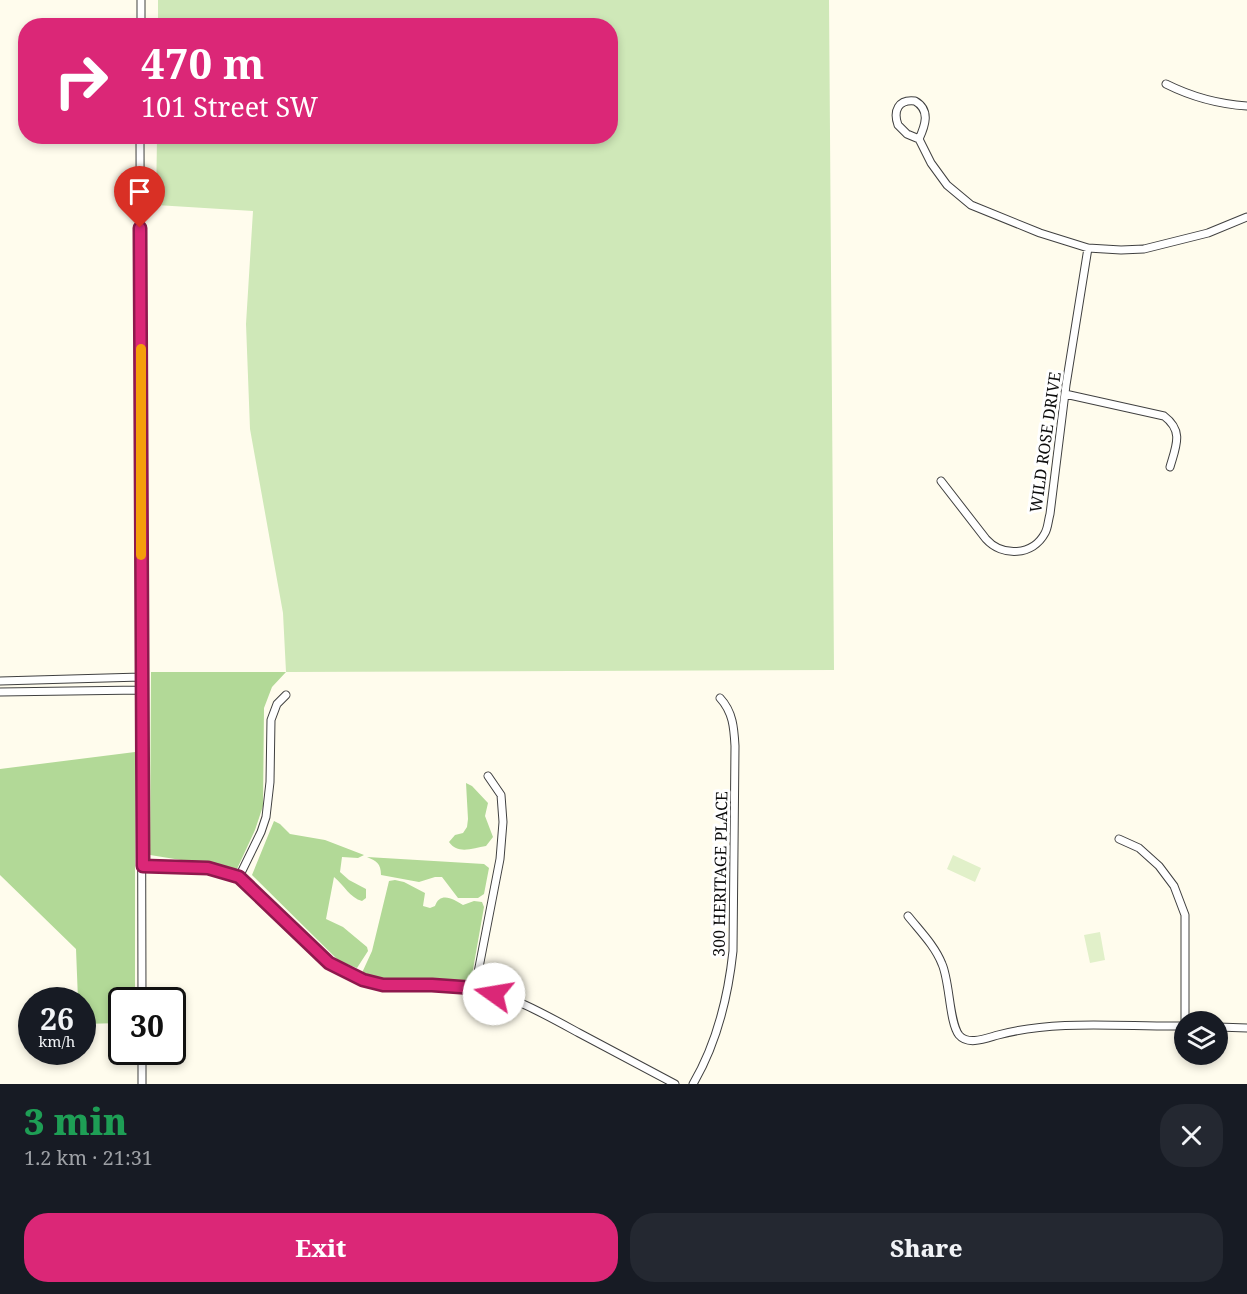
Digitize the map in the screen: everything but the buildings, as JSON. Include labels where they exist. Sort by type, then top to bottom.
[{"type":"street","points":[[141,0],[141,18]]},
{"type":"street","points":[[1166,84],[1190,96],[1247,106]]},
{"type":"street","points":[[918,139],[926,123],[924,109],[915,101],[906,101],[896,110],[897,123],[902,130],[918,139],[946,185],[971,205],[1040,233],[1088,248],[1144,249],[1208,233],[1247,217]]},
{"type":"street","points":[[140,144],[142,987]]},
{"type":"street","name":"WILD ROSE DRIVE","points":[[941,481],[986,539],[995,547],[1013,552],[1029,549],[1037,544],[1045,534],[1088,248]]},
{"type":"street","points":[[1065,394],[1164,416],[1174,425],[1177,435],[1170,467]]},
{"type":"street","points":[[0,681],[141,677]]},
{"type":"street","points":[[0,692],[141,690]]},
{"type":"street","points":[[239,877],[266,817],[270,782],[271,720],[277,704],[286,695]]},
{"type":"street","name":"300 HERITAGE PLACE","points":[[693,1084],[713,1044],[731,974],[734,951],[735,746],[733,721],[729,710],[720,698]]},
{"type":"street","points":[[475,988],[500,858],[503,822],[501,795],[488,776]]},
{"type":"street","points":[[1119,839],[1139,848],[1159,866],[1174,885],[1185,915],[1185,1011]]},
{"type":"street","points":[[143,866],[208,868],[239,877],[277,911],[323,958],[352,976],[383,985],[475,988],[509,999],[540,1012],[675,1084]]},
{"type":"street","points":[[908,916],[928,940],[943,964],[953,1020],[960,1036],[966,1040],[983,1039],[1019,1029],[1046,1027],[1174,1026]]},
{"type":"street","points":[[1228,1027],[1247,1028]]},
{"type":"street","points":[[142,1065],[142,1084]]},
{"type":"green space","points":[[158,0],[829,0],[834,670],[286,672],[283,613],[250,429],[246,324],[253,211],[156,205],[157,144],[618,144],[618,18],[158,18]]},
{"type":"green space","points":[[151,672],[286,672],[272,687],[264,708],[263,806],[237,869],[150,855]]},
{"type":"green space","points":[[135,752],[135,987],[108,987],[108,1023],[96,1024],[96,987],[77,987],[76,949],[0,875],[0,769]]},
{"type":"green space","points":[[466,783],[472,786],[488,803],[485,816],[493,837],[486,846],[461,850],[449,842],[455,835],[463,833],[467,827]]},
{"type":"green space","points":[[274,821],[290,834],[325,840],[364,855],[358,858],[342,857],[340,872],[366,889],[366,898],[362,901],[354,897],[334,877],[326,919],[343,927],[367,947],[368,951],[357,968],[339,961],[252,875]]},
{"type":"green space","points":[[953,855],[981,868],[975,882],[947,869]]},
{"type":"green space","points":[[367,857],[484,864],[489,868],[484,894],[478,898],[458,898],[442,877],[419,882],[381,875],[377,863]]},
{"type":"green space","points":[[395,880],[425,893],[423,906],[430,908],[444,898],[452,899],[463,905],[474,901],[482,902],[484,907],[472,975],[466,981],[392,980],[361,975],[372,951],[389,881]]},
{"type":"green space","points":[[1100,932],[1105,960],[1090,963],[1084,935]]},
{"type":"slow traffic","points":[[141,349],[141,555]]},
{"type":"route","points":[[140,228],[143,866],[208,868],[239,877],[329,963],[352,976],[383,985],[475,988],[494,994]]}]
